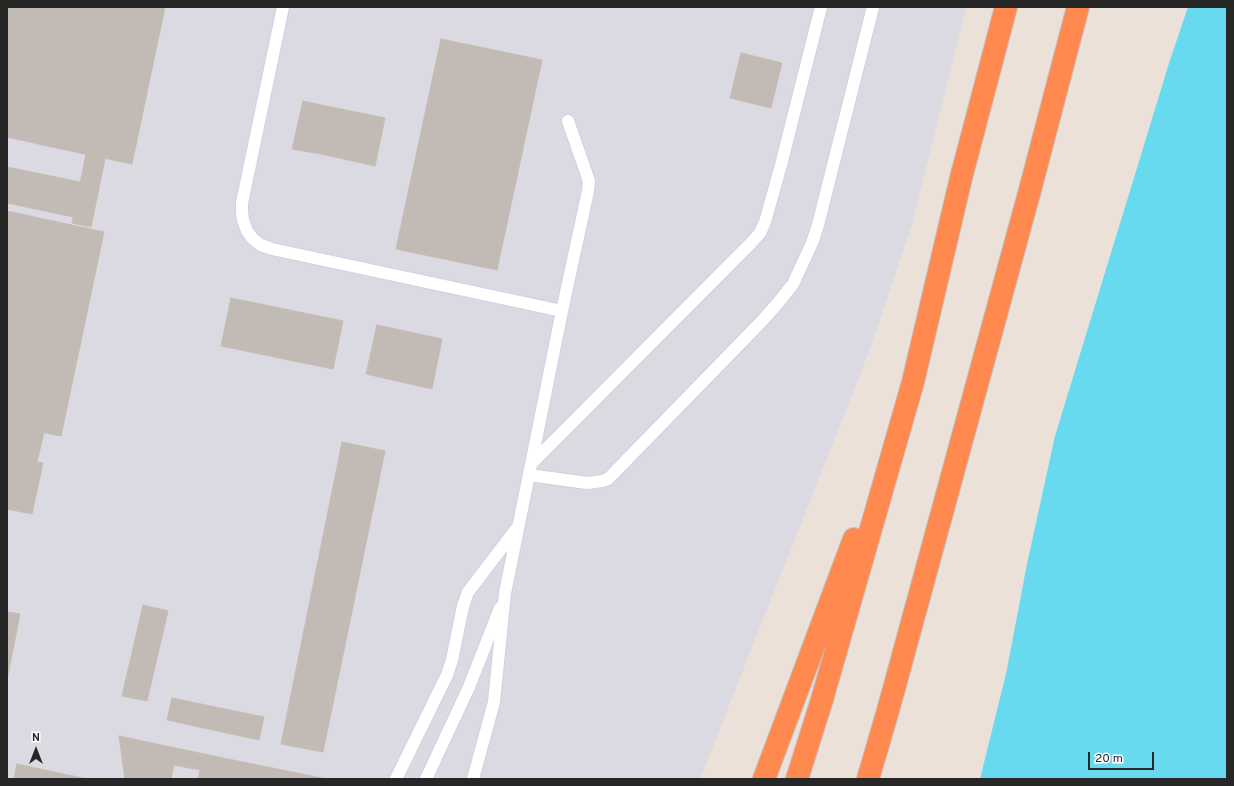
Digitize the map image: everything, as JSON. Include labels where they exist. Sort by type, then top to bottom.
[{"type":"highway","points":[[797,779],[821,703],[913,382],[961,178],[1006,7]]},
{"type":"highway","points":[[868,779],[1030,190],[1078,7]]},
{"type":"highway","points":[[764,779],[913,382]]},
{"type":"lane","points":[[283,7],[242,203],[243,220],[253,239],[261,245],[272,249],[562,311]]},
{"type":"lane","points":[[530,470],[760,233],[765,222],[779,172],[821,7]]},
{"type":"lane","points":[[530,470],[586,483],[608,479],[777,304],[792,284],[802,266],[818,225],[874,7]]},
{"type":"lane","points":[[473,779],[494,702],[506,593],[562,311],[588,191],[589,181],[568,120]]},
{"type":"lane","points":[[396,779],[447,675],[452,660],[462,606],[468,592],[519,525]]},
{"type":"lane","points":[[426,779],[469,687],[506,593]]},
{"type":"shaded area","points":[[7,7],[966,7],[912,224],[870,349],[700,779],[7,779]]},
{"type":"water","points":[[1188,7],[1227,7],[1227,779],[980,779],[1006,674],[1027,564],[1055,436],[1170,60]]},
{"type":"building","points":[[9,7],[23,7],[7,80],[7,15]]},
{"type":"building","points":[[23,7],[91,7],[61,149],[7,137],[7,80]]},
{"type":"building","points":[[91,7],[165,7],[132,164],[61,149]]},
{"type":"building","points":[[441,39],[542,60],[497,270],[396,249]]},
{"type":"building","points":[[741,53],[782,63],[771,108],[730,98]]},
{"type":"building","points":[[303,101],[331,107],[321,154],[292,149]]},
{"type":"building","points":[[331,107],[385,118],[375,166],[321,154]]},
{"type":"building","points":[[86,154],[105,159],[91,227],[72,223]]},
{"type":"building","points":[[7,167],[80,182],[73,217],[7,203]]},
{"type":"building","points":[[7,211],[104,232],[61,436],[7,425]]},
{"type":"building","points":[[231,298],[343,321],[333,369],[221,346]]},
{"type":"building","points":[[377,325],[442,339],[432,389],[366,374]]},
{"type":"building","points":[[7,425],[44,432],[37,462],[7,456]]},
{"type":"building","points":[[342,442],[385,451],[323,752],[281,744]]},
{"type":"building","points":[[7,456],[43,463],[32,514],[7,509]]},
{"type":"building","points":[[143,605],[168,611],[147,701],[122,696]]},
{"type":"building","points":[[7,612],[20,614],[7,680]]},
{"type":"building","points":[[172,698],[264,717],[259,740],[167,720]]},
{"type":"building","points":[[119,736],[223,758],[218,779],[198,779],[200,770],[174,765],[171,779],[125,779]]},
{"type":"building","points":[[223,758],[327,779],[218,779]]},
{"type":"building","points":[[17,764],[87,779],[14,779]]}]
